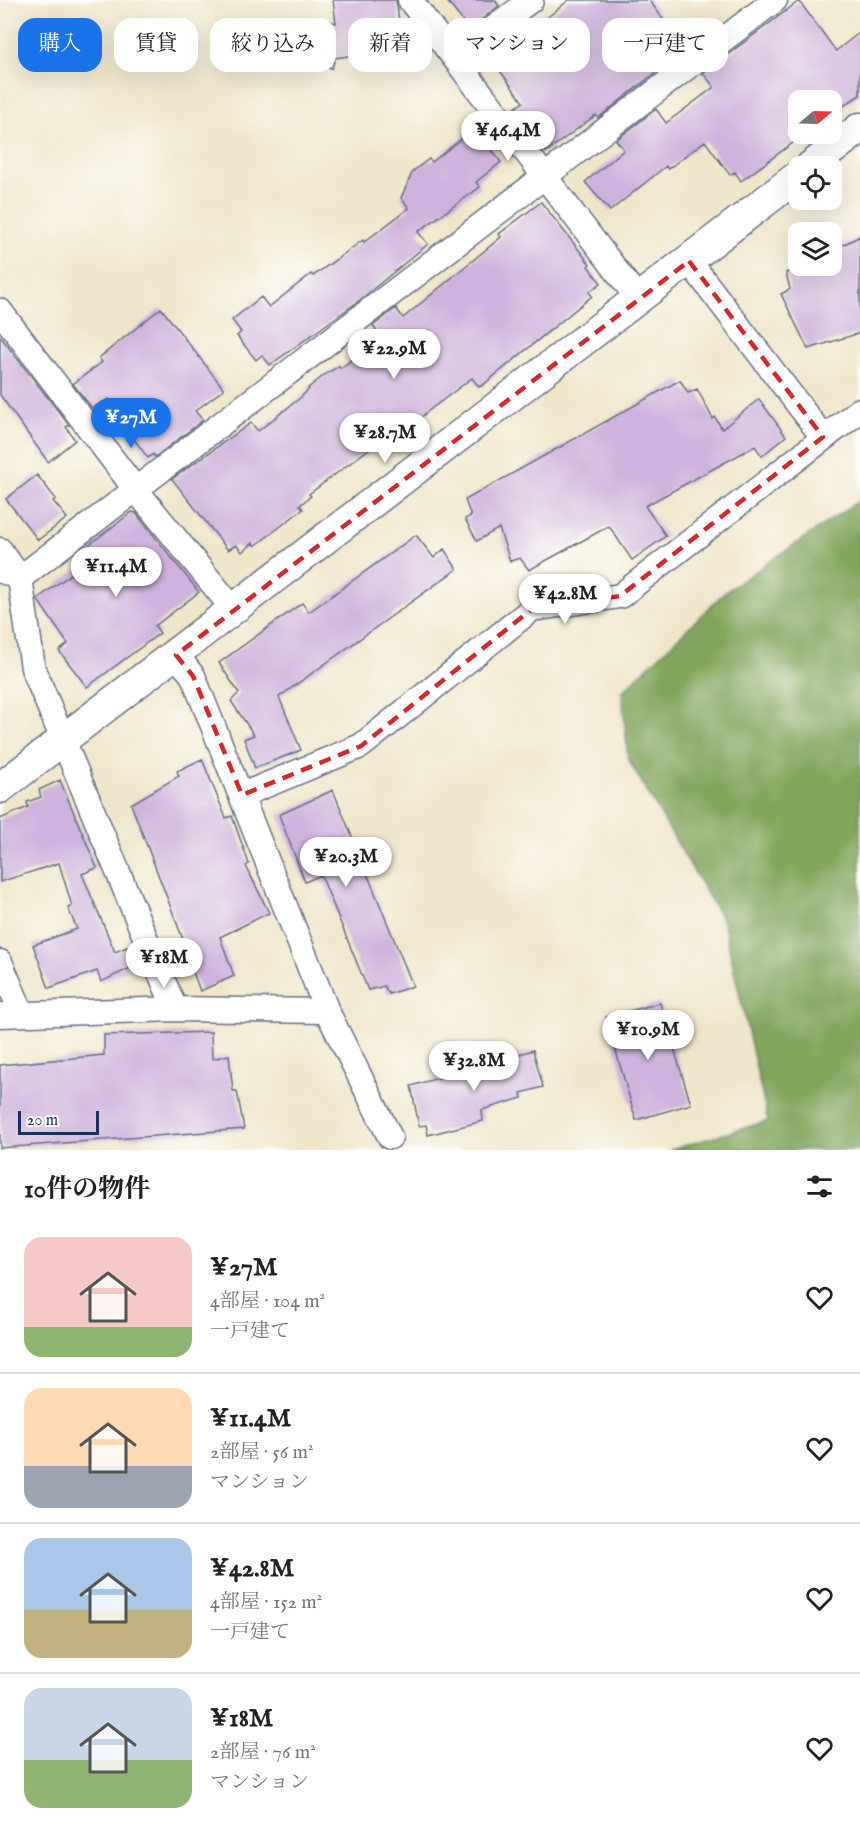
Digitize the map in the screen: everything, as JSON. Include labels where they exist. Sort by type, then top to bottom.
[{"type":"street","points":[[410,0],[444,45]]},
{"type":"street","points":[[507,18],[531,0]]},
{"type":"street","points":[[10,574],[136,490],[775,0]]},
{"type":"street","points":[[465,72],[639,300]]},
{"type":"street","points":[[824,156],[860,128]]},
{"type":"street","points":[[0,788],[788,184]]},
{"type":"street","points":[[689,261],[823,437]]},
{"type":"street","points":[[0,311],[136,490],[234,610]]},
{"type":"street","points":[[242,795],[362,746],[532,609],[620,596],[860,410]]},
{"type":"street","points":[[0,550],[10,574],[33,668],[175,1010]]},
{"type":"street","points":[[176,655],[193,676],[327,1011],[390,1137]]},
{"type":"street","points":[[0,962],[11,1015],[175,1010],[327,1011]]},
{"type":"highlighted area","points":[[689,261],[823,437],[620,596],[532,609],[361,746],[242,795],[193,676],[176,655]]},
{"type":"green space","points":[[860,500],[860,1150],[670,1150],[768,1121],[723,921],[628,759],[622,692],[725,592]]},
{"type":"building","points":[[333,0],[396,0],[399,18],[348,18],[348,56],[336,58]]},
{"type":"building","points":[[446,0],[495,0],[499,6],[483,18],[460,18]]},
{"type":"building","points":[[569,0],[649,0],[662,18],[602,18],[602,72],[656,72],[598,118],[596,115],[546,152],[514,109],[523,102],[501,72],[590,72],[590,18],[547,18]]},
{"type":"building","points":[[799,1],[836,51],[860,32],[860,95],[842,107],[842,90],[788,90],[788,144],[791,144],[741,181],[735,172],[730,175],[705,141],[668,169],[666,166],[610,211],[585,182],[624,150],[616,140],[656,109],[666,123],[714,87],[703,73],[728,72],[728,54]]},
{"type":"building","points":[[479,125],[494,145],[490,147],[501,162],[476,182],[480,187],[418,232],[428,244],[356,303],[270,365],[262,355],[256,360],[237,336],[241,332],[232,320],[261,297],[269,307],[311,274],[313,276],[363,240],[364,242],[409,208],[401,198],[413,171],[429,159],[432,162]]},
{"type":"building","points":[[541,202],[590,264],[588,266],[601,283],[589,292],[592,296],[483,385],[479,387],[472,378],[427,412],[411,426],[418,436],[401,449],[397,444],[385,453],[377,443],[309,494],[311,496],[300,505],[303,509],[255,546],[253,543],[242,552],[236,545],[228,550],[172,479],[251,423],[258,431],[327,373],[339,366],[341,368],[381,337],[373,326],[396,308],[403,318],[501,237],[499,234]]},
{"type":"building","points":[[860,236],[860,333],[808,349],[781,294],[790,289],[786,273],[788,272],[788,276],[842,276],[842,245]]},
{"type":"building","points":[[161,308],[224,389],[195,411],[203,420],[155,457],[153,454],[148,458],[134,439],[137,436],[109,399],[92,408],[73,384],[102,362],[99,358]]},
{"type":"building","points":[[0,336],[69,425],[66,427],[75,440],[48,462],[0,395]]},
{"type":"building","points":[[680,380],[688,393],[697,389],[713,419],[715,417],[722,429],[759,399],[786,436],[762,456],[755,446],[645,506],[666,536],[632,560],[609,526],[529,570],[520,558],[510,561],[499,528],[477,541],[465,519],[471,516],[465,500]]},
{"type":"building","points":[[37,475],[56,499],[53,501],[67,518],[38,540],[6,499]]},
{"type":"building","points":[[132,512],[136,513],[199,592],[155,626],[160,633],[87,687],[59,651],[68,644],[37,599],[82,566],[77,554]]},
{"type":"building","points":[[416,535],[434,558],[444,549],[457,569],[279,697],[301,750],[255,768],[244,739],[254,735],[231,701],[239,693],[219,663],[302,603],[309,612]]},
{"type":"building","points":[[202,759],[226,818],[232,816],[249,864],[246,866],[269,913],[220,937],[234,976],[200,991],[189,961],[191,960],[131,804],[179,776],[177,771]]},
{"type":"building","points":[[60,780],[97,868],[82,874],[115,952],[127,947],[137,965],[101,982],[97,971],[49,988],[33,945],[77,929],[68,908],[72,906],[59,863],[0,882],[0,819],[28,807],[27,802],[41,797],[39,790]]},
{"type":"building","points":[[333,790],[413,986],[389,994],[384,986],[368,990],[321,875],[305,882],[279,815]]},
{"type":"building","points":[[660,1003],[691,1104],[636,1120],[606,1017]]},
{"type":"building","points":[[211,1032],[212,1059],[229,1055],[233,1091],[237,1091],[244,1129],[0,1148],[0,1065],[104,1055],[104,1035]]},
{"type":"building","points":[[533,1050],[543,1087],[521,1093],[522,1098],[482,1110],[483,1121],[428,1135],[426,1125],[419,1126],[411,1086]]}]
